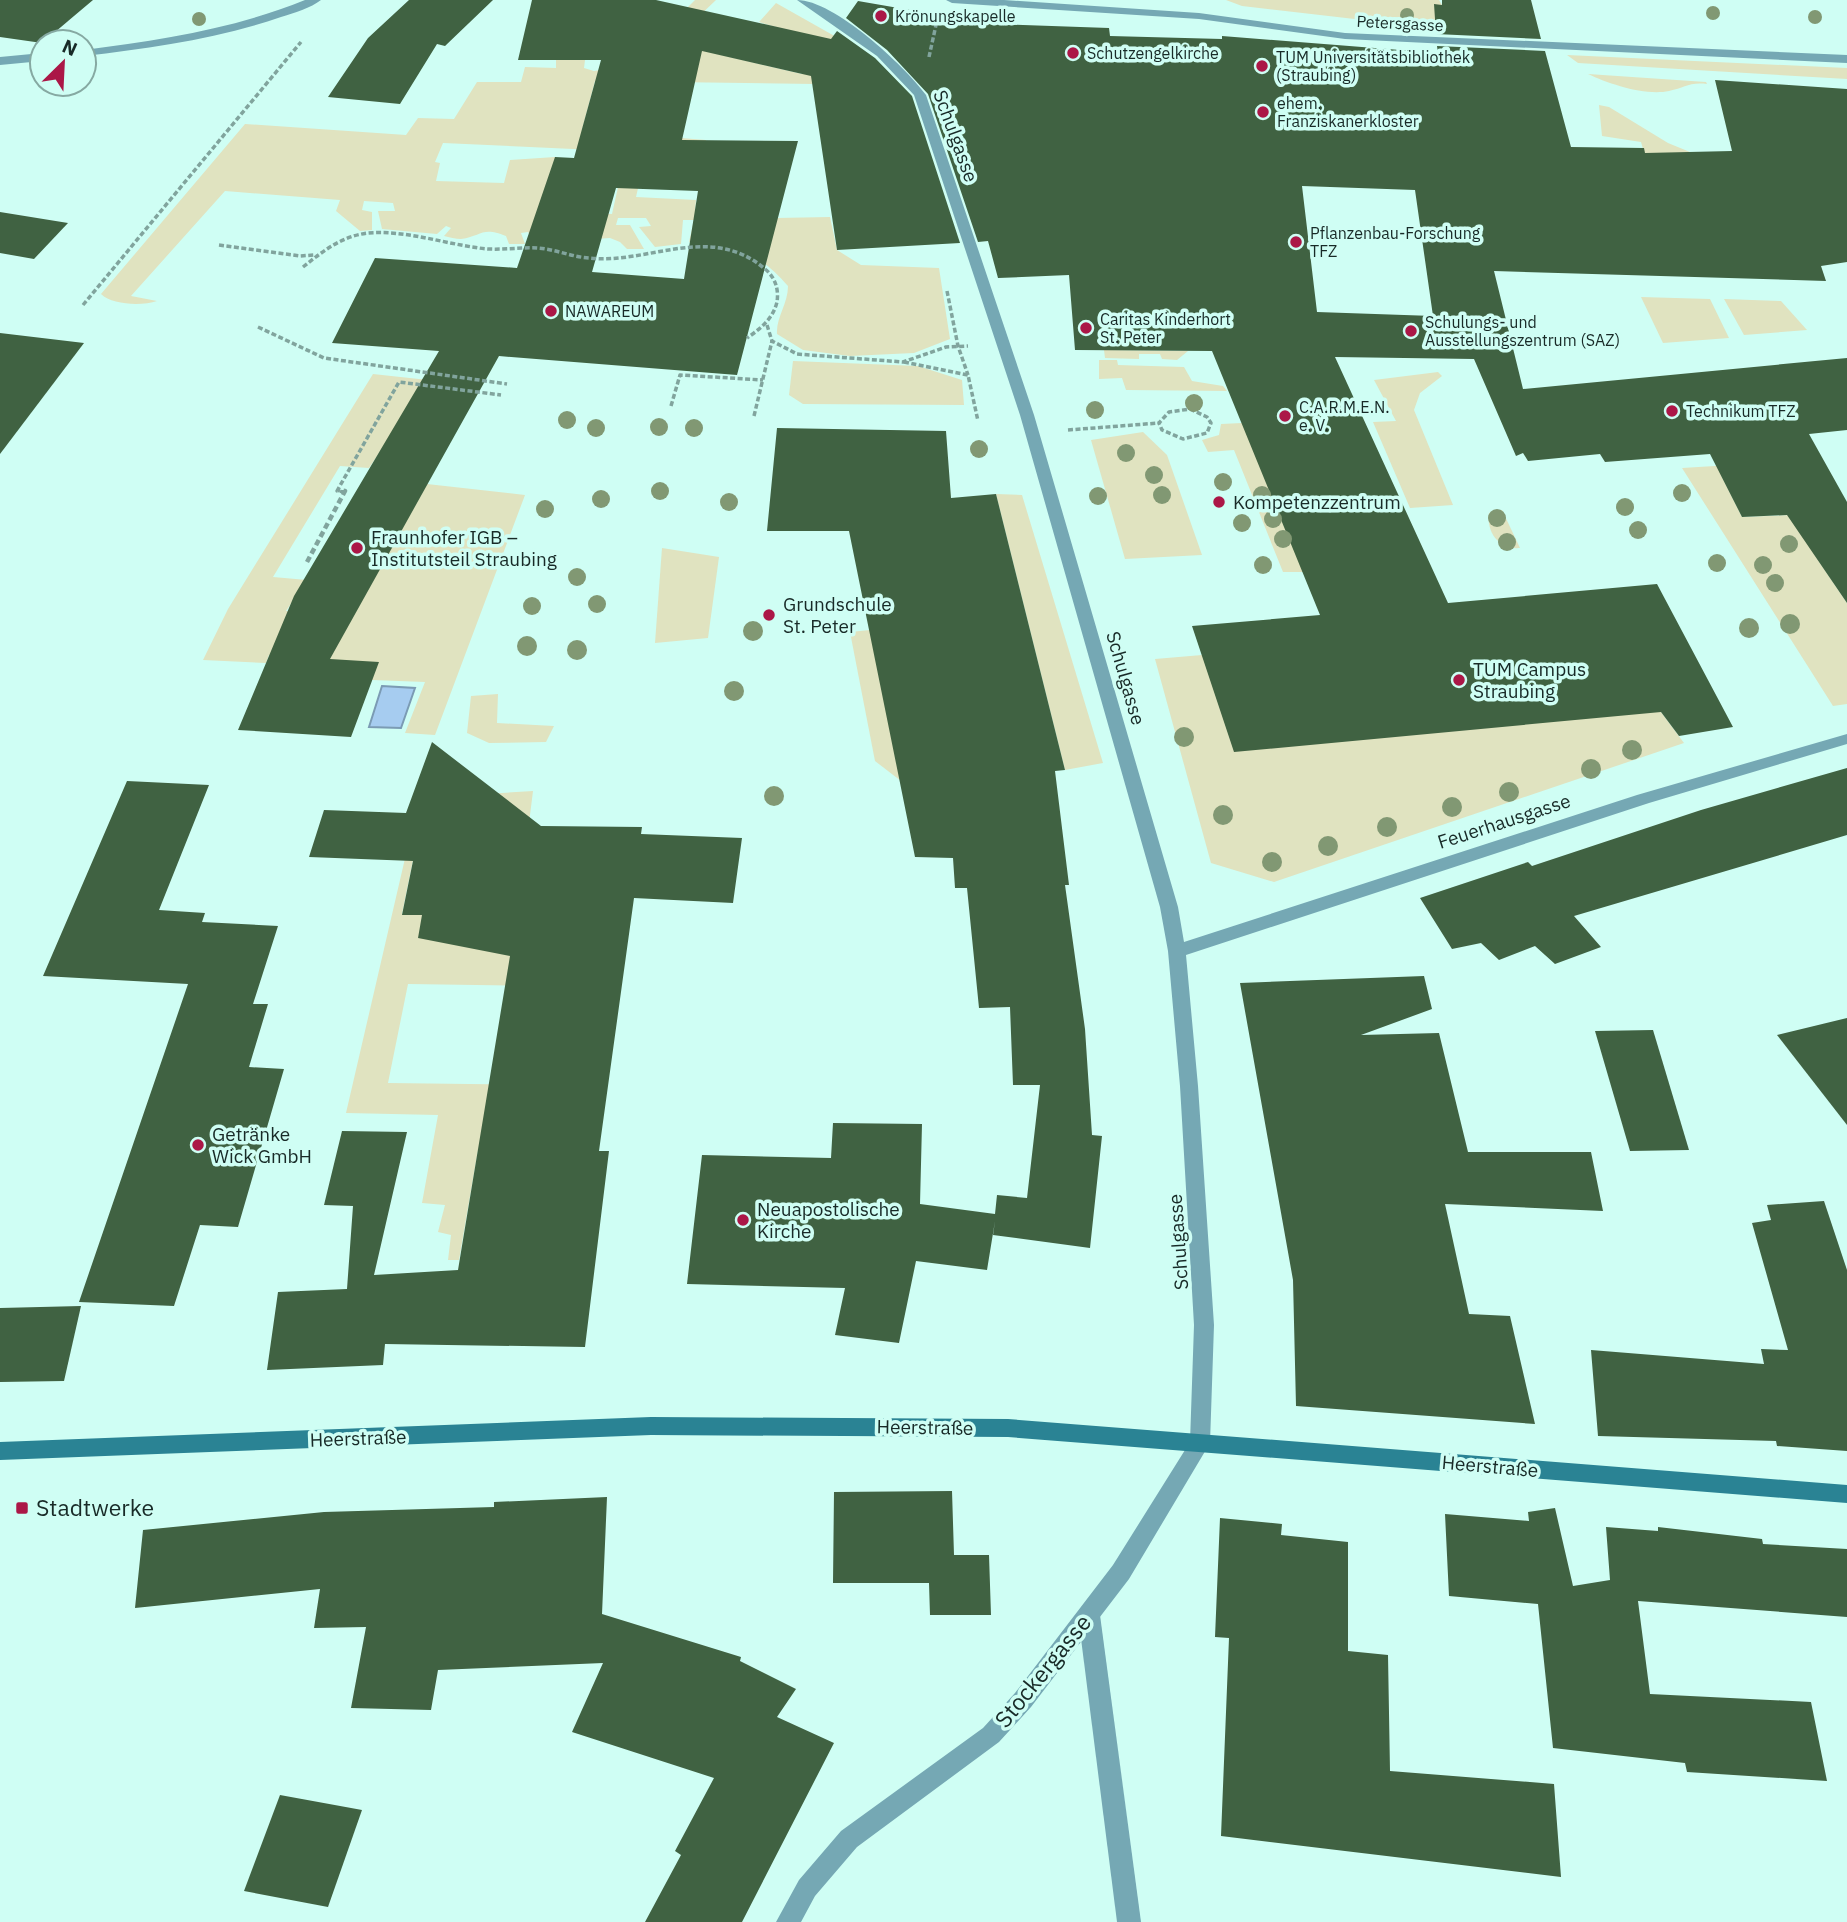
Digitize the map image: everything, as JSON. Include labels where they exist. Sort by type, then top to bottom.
[{"type":"street","points":[[98,51],[177,41],[246,25],[315,0]]},
{"type":"street","name":"Schulgasse","points":[[803,0],[903,70],[920,95],[1032,432],[1146,818],[1169,907],[1177,951],[1204,1325],[1200,1443]]},
{"type":"street","name":"Petersgasse","points":[[952,0],[1199,16],[1345,36],[1847,60]]},
{"type":"street","points":[[0,61],[28,58]]},
{"type":"street","name":"Feuerhausgasse","points":[[1177,951],[1643,799],[1847,739]]},
{"type":"street","name":"Heerstraße","points":[[0,1451],[678,1426],[1008,1428],[1847,1494]]},
{"type":"street","name":"Stockergasse","points":[[788,1922],[807,1888],[849,1839],[991,1735],[1023,1700],[1121,1572],[1200,1443]]},
{"type":"street","points":[[1088,1615],[1129,1922]]},
{"type":"path","points":[[83,305],[187,175],[308,33],[309,29],[289,10]]},
{"type":"path","points":[[920,95],[939,14]]},
{"type":"path","points":[[303,267],[316,255],[352,236],[388,232],[482,249],[545,249],[594,259],[671,246],[712,248],[757,262],[772,276],[778,301],[767,324],[747,338]]},
{"type":"path","points":[[219,245],[300,256],[316,255]]},
{"type":"path","points":[[754,416],[772,341],[767,324]]},
{"type":"path","points":[[258,327],[324,359],[507,384]]},
{"type":"path","points":[[772,341],[797,354],[903,362],[968,375],[978,421]]},
{"type":"path","points":[[903,362],[946,347],[1004,343]]},
{"type":"path","points":[[671,405],[680,375],[763,380]]},
{"type":"path","points":[[434,387],[439,376]]},
{"type":"path","points":[[307,562],[345,491],[337,491],[398,382],[501,395]]},
{"type":"path","points":[[1032,432],[1159,423],[1168,412],[1182,409],[1198,412],[1210,424],[1204,435],[1183,439],[1168,434],[1159,423]]},
{"type":"green space","points":[[695,0],[716,0],[671,43],[802,74],[833,44],[759,22],[776,3],[854,47],[885,85],[595,81],[582,130],[706,140],[703,155],[443,143],[435,162],[440,163],[436,181],[504,183],[510,160],[555,157],[580,212],[612,214],[623,165],[642,171],[636,197],[696,200],[695,212],[712,213],[711,219],[830,217],[837,250],[861,265],[939,268],[950,339],[914,353],[850,356],[803,350],[777,334],[788,286],[766,264],[744,252],[689,242],[694,220],[683,220],[681,244],[655,247],[639,227],[651,226],[646,218],[618,218],[616,225],[630,225],[644,249],[627,249],[610,238],[534,243],[528,232],[521,233],[525,244],[509,244],[506,236],[492,232],[461,239],[444,236],[451,228],[446,226],[437,234],[382,229],[378,211],[395,211],[393,203],[364,201],[362,210],[372,212],[372,230],[360,231],[336,211],[340,200],[225,191],[131,296],[157,301],[127,304],[101,294],[245,124],[406,135],[418,118],[454,119],[477,82],[521,82],[525,67],[556,68],[556,60],[585,60],[584,68],[594,71],[606,69],[675,20]]},
{"type":"green space","points":[[1226,0],[1439,0],[1442,5],[1435,5],[1435,20],[1424,27],[1242,6]]},
{"type":"green space","points":[[1567,55],[1847,68],[1847,79],[1578,63]]},
{"type":"green space","points":[[1588,74],[1707,84],[1649,92],[1617,85]]},
{"type":"green space","points":[[1599,105],[1609,107],[1668,143],[1690,152],[1664,221],[1641,142],[1602,136]]},
{"type":"green space","points":[[1641,297],[1710,299],[1729,338],[1663,343]]},
{"type":"green space","points":[[1724,299],[1781,301],[1807,330],[1744,335]]},
{"type":"green space","points":[[1104,350],[1188,351],[1177,360],[1162,359],[1160,354],[1139,354],[1139,359],[1105,358]]},
{"type":"green space","points":[[1099,360],[1117,360],[1118,365],[1184,367],[1192,381],[1223,386],[1227,391],[1126,390],[1122,378],[1099,379]]},
{"type":"green space","points":[[793,361],[918,366],[962,380],[964,405],[803,404],[789,395]]},
{"type":"green space","points":[[1438,372],[1442,376],[1420,393],[1414,410],[1453,505],[1410,508],[1373,422],[1396,421],[1374,380]]},
{"type":"green space","points":[[373,374],[428,380],[369,468],[340,466],[273,577],[307,580],[286,611],[351,620],[427,484],[525,495],[435,735],[405,733],[425,682],[372,680],[269,655],[266,663],[203,660],[228,609]]},
{"type":"green space","points":[[1242,423],[1330,572],[1283,572],[1234,450],[1208,452],[1202,440],[1219,435],[1221,424]]},
{"type":"green space","points":[[1143,432],[1167,455],[1202,555],[1125,559],[1091,440]]},
{"type":"green space","points":[[1798,461],[1721,475],[1742,517],[1838,513],[1816,557],[1847,603],[1847,704],[1833,706],[1682,468]]},
{"type":"green space","points":[[996,494],[1022,495],[1103,763],[1065,770]]},
{"type":"green space","points":[[1502,510],[1520,548],[1506,546],[1492,533],[1489,513]]},
{"type":"green space","points":[[662,548],[719,557],[708,638],[655,643]]},
{"type":"green space","points":[[870,630],[901,781],[875,761],[850,632]]},
{"type":"green space","points":[[1202,655],[1661,712],[1684,743],[1274,882],[1211,863],[1155,659]]},
{"type":"green space","points":[[498,694],[497,723],[554,726],[546,742],[489,743],[467,733],[471,696]]},
{"type":"green space","points":[[533,791],[529,823],[420,826],[402,914],[545,915],[535,986],[408,984],[388,1083],[564,1085],[478,1150],[459,1260],[448,1260],[451,1235],[438,1232],[445,1205],[422,1203],[438,1115],[346,1113],[419,798]]},
{"type":"water","points":[[382,686],[415,688],[401,728],[369,727]]},
{"type":"building","points":[[0,0],[93,0],[60,28],[28,28],[28,41],[0,37]]},
{"type":"building","points":[[409,0],[493,0],[445,46],[437,44],[400,104],[328,97],[368,38]]},
{"type":"building","points":[[532,0],[656,0],[831,39],[837,31],[875,58],[912,96],[960,243],[837,250],[811,76],[702,51],[682,140],[798,141],[737,375],[499,356],[330,659],[379,662],[351,737],[238,730],[294,596],[439,351],[332,343],[375,258],[517,268],[555,157],[574,158],[601,60],[518,60]],"holes":[[[616,188],[698,191],[684,279],[592,272]]]},
{"type":"building","points":[[1442,0],[1531,0],[1541,39],[1436,34],[1434,4],[1442,5]]},
{"type":"building","points":[[858,1],[910,10],[902,21],[1109,28],[1110,36],[1222,39],[1222,36],[1438,53],[1437,46],[1545,51],[1571,147],[1644,148],[1645,153],[1732,151],[1715,80],[1847,89],[1847,262],[1821,266],[1826,281],[1494,271],[1523,389],[1847,358],[1847,430],[1809,434],[1847,502],[1847,603],[1787,515],[1742,517],[1710,454],[1605,462],[1600,454],[1528,461],[1523,453],[1516,456],[1474,359],[1335,357],[1448,603],[1657,584],[1733,727],[1679,736],[1661,712],[1234,752],[1192,626],[1320,615],[1212,351],[1075,350],[1069,275],[998,278],[988,241],[978,242],[928,94],[887,50],[846,18]],"holes":[[[1302,186],[1415,190],[1433,316],[1317,312]]]},
{"type":"building","points":[[0,212],[68,223],[34,259],[0,253]]},
{"type":"building","points":[[0,333],[84,343],[0,454]]},
{"type":"building","points":[[777,428],[946,431],[951,498],[996,494],[1065,770],[1055,771],[1069,885],[1065,885],[1085,1029],[1092,1135],[1102,1136],[1090,1248],[993,1235],[995,1221],[987,1270],[916,1261],[899,1343],[835,1335],[845,1288],[687,1284],[702,1155],[831,1158],[833,1123],[922,1124],[920,1204],[995,1214],[997,1195],[1027,1198],[1040,1085],[1013,1085],[1010,1007],[979,1008],[967,888],[955,888],[953,858],[915,857],[849,531],[767,531]]},
{"type":"building","points":[[432,742],[541,826],[642,827],[641,834],[742,838],[733,903],[634,898],[599,1151],[609,1151],[585,1347],[385,1344],[383,1365],[267,1370],[278,1292],[347,1289],[353,1206],[324,1205],[342,1131],[407,1132],[374,1275],[458,1270],[510,956],[418,938],[422,915],[402,915],[413,861],[309,857],[324,810],[406,813]]},
{"type":"building","points":[[1847,768],[1847,835],[1574,916],[1601,947],[1555,964],[1535,946],[1499,960],[1481,943],[1452,949],[1420,898],[1528,862],[1532,866],[1701,810]]},
{"type":"building","name":"Getränke Wick GmbH","points":[[127,781],[209,785],[159,910],[205,913],[202,922],[278,926],[253,1004],[268,1004],[249,1067],[284,1069],[238,1227],[200,1225],[174,1306],[79,1302],[188,984],[43,976]]},
{"type":"building","points":[[1424,976],[1432,1009],[1361,1035],[1439,1033],[1468,1152],[1591,1152],[1603,1211],[1445,1204],[1469,1314],[1510,1316],[1535,1424],[1296,1406],[1293,1280],[1240,983]]},
{"type":"building","points":[[1847,1018],[1847,1125],[1777,1035]]},
{"type":"building","points":[[1653,1030],[1689,1150],[1630,1151],[1595,1031]]},
{"type":"building","points":[[1824,1201],[1847,1270],[1847,1451],[1777,1446],[1776,1441],[1598,1436],[1591,1350],[1764,1364],[1761,1349],[1788,1350],[1752,1223],[1771,1220],[1767,1205]]},
{"type":"building","points":[[81,1306],[64,1381],[0,1382],[0,1308]]},
{"type":"building","points":[[952,1491],[954,1555],[989,1555],[991,1615],[930,1615],[929,1583],[833,1583],[834,1492]]},
{"type":"building","points":[[607,1497],[602,1614],[741,1657],[740,1661],[796,1689],[777,1717],[834,1743],[742,1922],[645,1922],[681,1855],[675,1851],[714,1778],[572,1732],[603,1663],[438,1670],[431,1710],[351,1708],[366,1627],[314,1628],[320,1589],[135,1608],[143,1530],[324,1512],[494,1507],[494,1502]]},
{"type":"building","points":[[1555,1508],[1573,1586],[1610,1580],[1606,1527],[1658,1531],[1658,1527],[1762,1539],[1763,1544],[1847,1549],[1847,1617],[1638,1601],[1650,1694],[1811,1702],[1827,1781],[1687,1772],[1685,1763],[1553,1748],[1538,1604],[1449,1596],[1445,1514],[1529,1521],[1528,1512]]},
{"type":"building","points":[[1220,1518],[1282,1524],[1281,1535],[1348,1542],[1348,1651],[1388,1655],[1390,1771],[1554,1784],[1561,1877],[1221,1836],[1229,1638],[1215,1637]]},
{"type":"building","points":[[280,1795],[362,1810],[328,1907],[244,1891]]},
{"type":"place","name":"Krönungskapelle","points":[[881,16]]},
{"type":"place","name":"Schutzengelkirche","points":[[1073,53]]},
{"type":"place","name":"TUM Universitätsbibliothek (Straubing)","points":[[1262,66]]},
{"type":"place","name":"ehem. Franziskanerkloster","points":[[1263,112]]},
{"type":"place","name":"Pflanzenbau-Forschung TFZ","points":[[1296,242]]},
{"type":"place","name":"NAWAREUM","points":[[551,311]]},
{"type":"place","name":"Caritas Kinderhort St. Peter","points":[[1086,328]]},
{"type":"place","name":"Schulungs- und Ausstellungszentrum (SAZ)","points":[[1411,331]]},
{"type":"place","name":"Technikum TFZ","points":[[1672,411]]},
{"type":"place","name":"C.A.R.M.E.N. e. V.","points":[[1285,416]]},
{"type":"place","name":"Kompetenzzentrum","points":[[1219,502]]},
{"type":"place","name":"Fraunhofer IGB – Institutsteil Straubing","points":[[357,548]]},
{"type":"place","name":"Grundschule St. Peter","points":[[769,615]]},
{"type":"place","name":"TUM Campus Straubing","points":[[1459,680]]},
{"type":"place","name":"Getränke Wick GmbH","points":[[198,1145]]},
{"type":"place","name":"Neuapostolische Kirche","points":[[743,1220]]},
{"type":"place","name":"Stadtwerke","points":[[22,1508]]}]
